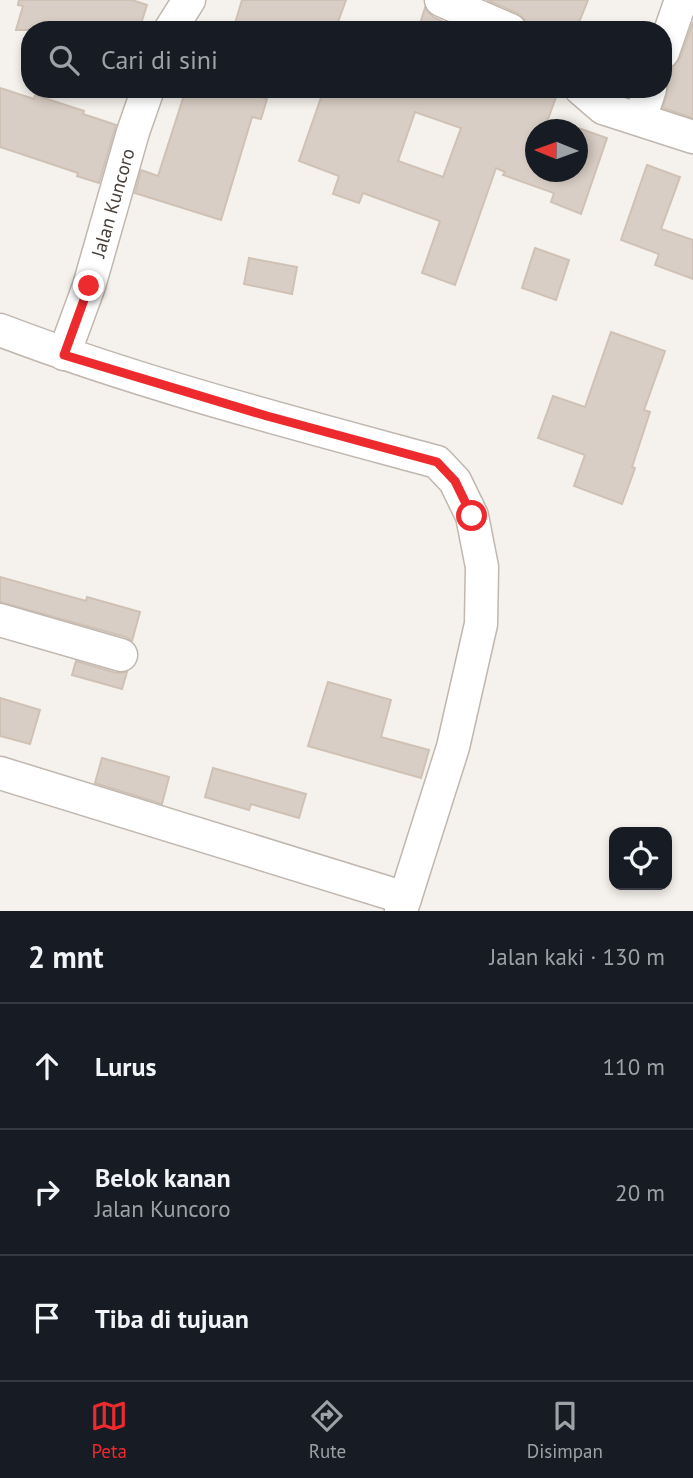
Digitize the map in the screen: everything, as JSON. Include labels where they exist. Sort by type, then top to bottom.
[{"type":"street","points":[[176,21],[189,0]]},
{"type":"street","points":[[441,0],[489,21]]},
{"type":"street","points":[[672,26],[681,0]]},
{"type":"street","name":"Jalan Kuncoro","points":[[64,355],[89,286],[145,98]]},
{"type":"street","points":[[591,98],[603,108],[693,137]]},
{"type":"street","points":[[639,119],[647,98]]},
{"type":"street","points":[[0,330],[64,355],[267,416],[437,462],[455,481],[472,516],[482,568],[481,624],[453,747],[403,904],[0,773]]},
{"type":"street","points":[[0,620],[121,655]]},
{"type":"building","points":[[19,0],[132,0],[147,5],[142,21],[21,21],[21,30],[16,30],[23,6],[18,5]]},
{"type":"building","points":[[242,0],[346,0],[338,21],[236,21]]},
{"type":"building","points":[[487,0],[588,0],[580,21],[525,21],[517,13]]},
{"type":"building","points":[[425,8],[433,17],[442,21],[421,21]]},
{"type":"building","points":[[693,22],[693,118],[663,108],[665,98],[672,98],[672,71],[680,58]]},
{"type":"building","points":[[0,88],[21,95],[21,98],[44,98],[116,125],[99,183],[77,176],[78,173],[0,147]]},
{"type":"building","points":[[183,98],[267,99],[261,119],[252,117],[221,220],[135,193],[141,170],[158,176]]},
{"type":"building","points":[[321,98],[556,98],[548,119],[525,119],[525,182],[588,182],[588,131],[607,138],[581,214],[551,202],[554,193],[503,175],[505,172],[496,168],[455,285],[422,273],[440,221],[363,193],[359,203],[333,194],[339,176],[299,161]],"holes":[[[415,112],[461,128],[443,177],[398,161]]]},
{"type":"building","points":[[647,165],[680,177],[661,229],[693,240],[693,279],[655,265],[659,254],[621,240]]},
{"type":"building","points":[[535,248],[569,260],[556,300],[522,288]]},
{"type":"building","points":[[249,258],[297,267],[292,294],[244,284]]},
{"type":"building","points":[[611,332],[665,351],[644,410],[650,412],[622,504],[574,486],[585,455],[538,438],[553,396],[585,407]]},
{"type":"building","points":[[0,577],[86,601],[87,597],[140,612],[132,641],[126,637],[0,602]]},
{"type":"building","points":[[76,661],[116,673],[127,672],[122,689],[72,675]]},
{"type":"building","points":[[328,682],[391,700],[381,737],[429,750],[421,778],[308,746]]},
{"type":"building","points":[[0,698],[40,710],[30,744],[0,736]]},
{"type":"building","points":[[102,758],[169,777],[162,804],[95,783]]},
{"type":"building","points":[[213,768],[306,794],[299,818],[251,804],[249,810],[205,797]]},
{"type":"route","points":[[89,286],[64,355],[267,416],[437,462],[455,481],[472,516]]}]
